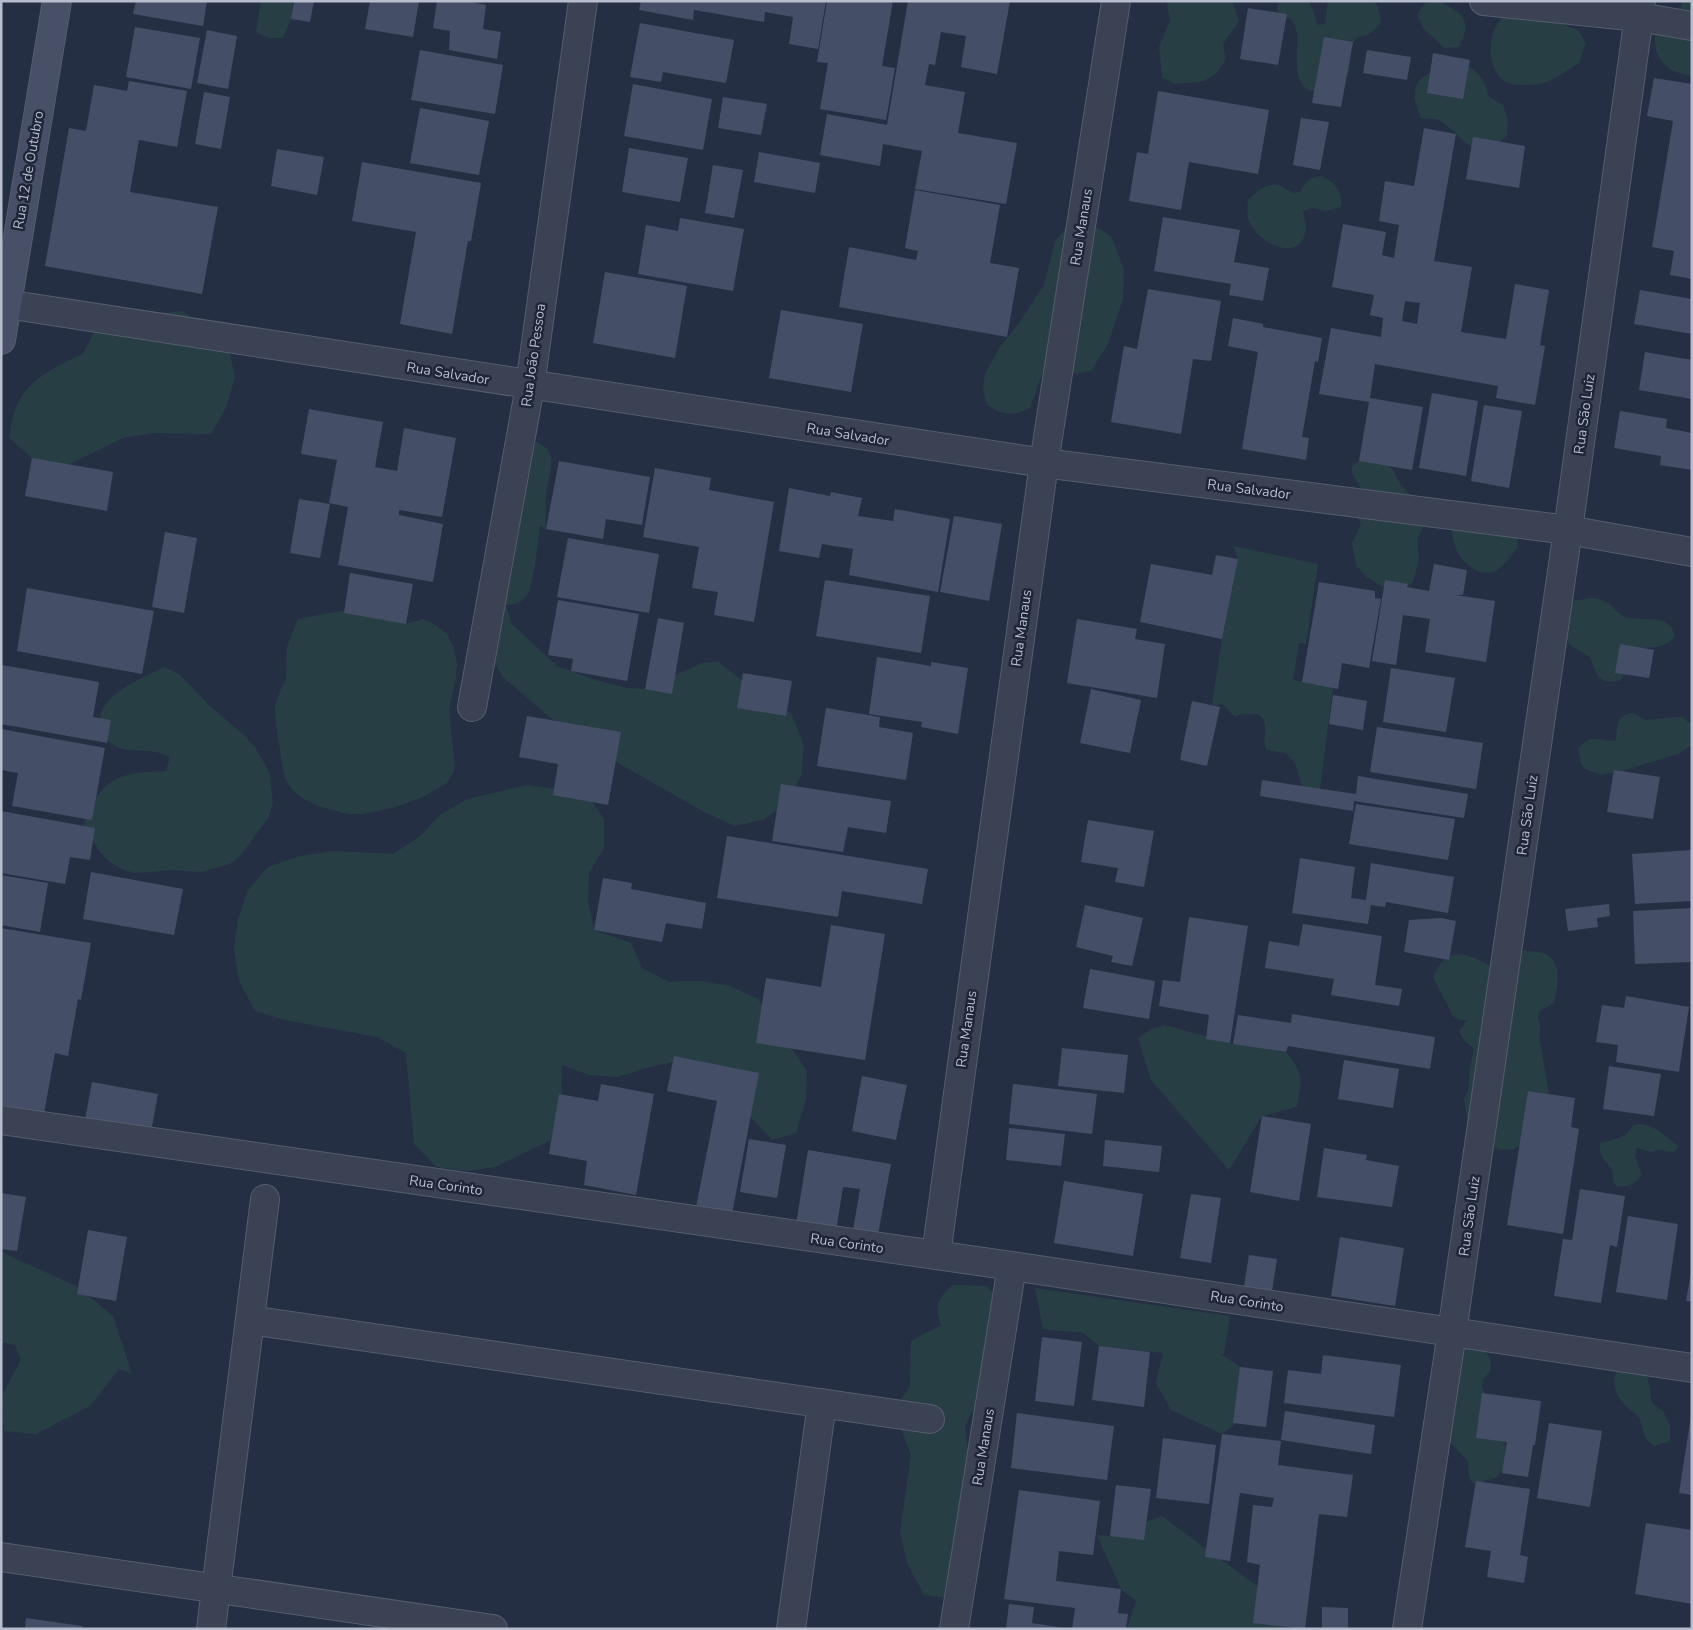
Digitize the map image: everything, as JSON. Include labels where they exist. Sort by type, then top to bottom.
[{"type":"main road","name":"Rua 12 de Outubro","points":[[1,340],[57,1]]},
{"type":"street","name":"Rua João Pessoa","points":[[472,708],[530,386],[583,1]]},
{"type":"street","name":"Rua Manaus","points":[[936,1255],[1044,463],[1116,1]]},
{"type":"street","points":[[1484,1],[1640,9],[1692,26]]},
{"type":"street","name":"Rua São Luiz","points":[[1407,1629],[1568,530],[1640,9]]},
{"type":"street","name":"Rua Salvador","points":[[6,304],[530,386],[1044,463],[1568,530],[1692,552]]},
{"type":"street","name":"Rua Corinto","points":[[1,1120],[1012,1266],[1692,1368]]},
{"type":"street","points":[[211,1629],[264,1200]]},
{"type":"street","name":"Rua Manaus","points":[[954,1629],[1012,1266]]},
{"type":"street","points":[[250,1320],[930,1419]]},
{"type":"street","points":[[791,1629],[822,1403]]},
{"type":"street","points":[[1,1557],[482,1628]]},
{"type":"shaded area","points":[[261,1],[293,1],[291,19],[283,38],[269,38],[256,32]]},
{"type":"shaded area","points":[[1168,1],[1232,1],[1239,21],[1223,44],[1226,59],[1217,73],[1204,81],[1175,84],[1162,77],[1159,47],[1170,20]]},
{"type":"shaded area","points":[[1281,1],[1306,1],[1310,3],[1318,25],[1325,24],[1328,1],[1374,1],[1378,7],[1381,22],[1365,36],[1358,37],[1352,49],[1348,73],[1345,79],[1333,90],[1314,92],[1302,84],[1297,71],[1297,31],[1291,19],[1278,13],[1277,6]]},
{"type":"shaded area","points":[[1439,1],[1460,14],[1463,19],[1465,30],[1459,47],[1444,48],[1424,29],[1417,15],[1424,4]]},
{"type":"shaded area","points":[[1682,1],[1692,1],[1692,76],[1674,71],[1663,63],[1656,51],[1655,44],[1655,36],[1660,23],[1665,17],[1680,10]]},
{"type":"shaded area","points":[[1540,8],[1565,25],[1578,30],[1586,43],[1579,63],[1543,83],[1512,84],[1503,79],[1496,71],[1492,61],[1492,38],[1496,27],[1502,18],[1510,12],[1521,9]]},
{"type":"shaded area","points":[[1463,63],[1474,70],[1480,77],[1489,97],[1503,105],[1508,120],[1507,135],[1496,146],[1487,150],[1471,147],[1450,128],[1436,119],[1421,118],[1416,104],[1415,93],[1417,84],[1422,78],[1439,69]]},
{"type":"shaded area","points":[[1322,176],[1337,188],[1341,196],[1341,207],[1326,211],[1312,208],[1303,211],[1306,229],[1300,243],[1293,247],[1277,246],[1268,242],[1254,230],[1248,218],[1248,200],[1259,190],[1269,185],[1274,185],[1286,188],[1293,193],[1300,192],[1309,181]]},
{"type":"shaded area","points":[[1081,225],[1096,227],[1111,236],[1124,269],[1123,299],[1108,344],[1091,371],[1075,374],[1063,367],[1048,366],[1040,379],[1030,408],[1012,414],[998,411],[987,405],[983,390],[985,374],[1000,347],[1019,323],[1044,285],[1055,242],[1066,228]]},
{"type":"shaded area","points":[[182,311],[209,329],[229,350],[235,377],[226,408],[211,434],[153,433],[123,438],[70,464],[39,468],[32,458],[9,438],[15,412],[27,389],[53,369],[83,354],[96,328],[153,314]]},
{"type":"shaded area","points":[[523,439],[544,446],[549,451],[551,465],[546,494],[546,529],[540,525],[535,564],[528,593],[523,600],[506,605],[512,624],[557,666],[596,680],[626,688],[645,689],[702,663],[718,662],[743,681],[770,695],[792,715],[804,746],[801,776],[788,801],[765,819],[735,826],[708,814],[572,737],[503,677],[487,651]]},
{"type":"shaded area","points":[[1361,457],[1381,462],[1392,468],[1403,487],[1424,512],[1423,528],[1417,538],[1419,559],[1413,582],[1407,586],[1385,588],[1366,577],[1356,565],[1352,543],[1361,525],[1356,512],[1363,492],[1352,473],[1352,466]]},
{"type":"shaded area","points":[[1452,523],[1509,524],[1517,538],[1518,547],[1497,570],[1491,572],[1478,571],[1466,563],[1458,552],[1453,541]]},
{"type":"shaded area","points":[[1233,546],[1318,564],[1306,644],[1299,643],[1293,680],[1333,687],[1320,789],[1302,786],[1295,763],[1286,753],[1267,750],[1264,742],[1265,730],[1262,717],[1254,714],[1234,716],[1222,704],[1212,706],[1222,639],[1238,559]]},
{"type":"shaded area","points":[[1593,598],[1608,603],[1626,617],[1662,621],[1668,624],[1675,637],[1662,645],[1637,648],[1621,680],[1603,680],[1594,669],[1590,657],[1571,646],[1563,633],[1572,601]]},
{"type":"shaded area","points":[[372,605],[406,624],[423,619],[436,625],[447,634],[454,648],[457,663],[456,679],[449,709],[455,769],[447,783],[421,798],[392,808],[363,814],[348,814],[318,806],[292,790],[284,776],[275,707],[286,679],[287,647],[298,619]]},
{"type":"shaded area","points":[[164,667],[179,674],[211,707],[244,735],[255,747],[270,774],[273,804],[268,818],[241,855],[230,864],[201,872],[170,870],[141,873],[126,871],[111,863],[100,852],[84,826],[87,812],[92,803],[112,781],[128,775],[166,771],[170,757],[156,752],[130,750],[115,746],[105,737],[100,725],[105,705],[113,697],[122,689]]},
{"type":"shaded area","points":[[1633,713],[1646,720],[1682,717],[1692,725],[1692,745],[1678,754],[1625,770],[1602,775],[1585,769],[1581,763],[1578,749],[1583,743],[1592,739],[1616,740],[1621,718]]},
{"type":"shaded area","points":[[527,785],[586,793],[604,819],[604,848],[589,873],[588,901],[594,930],[631,943],[642,968],[669,982],[700,981],[730,986],[758,999],[807,1071],[806,1100],[796,1133],[772,1140],[706,1069],[677,1061],[618,1077],[589,1075],[562,1065],[563,1115],[551,1140],[495,1167],[467,1171],[437,1167],[414,1144],[406,1053],[377,1037],[285,1020],[255,1011],[239,981],[234,949],[238,919],[248,890],[268,867],[300,856],[333,851],[393,854],[419,837],[440,815],[467,799]]},
{"type":"shaded area","points":[[1515,949],[1543,953],[1550,956],[1554,961],[1558,975],[1554,1003],[1540,1011],[1538,1018],[1549,1094],[1533,1112],[1520,1145],[1514,1149],[1499,1150],[1469,1129],[1464,1099],[1468,1088],[1474,1049],[1463,1039],[1459,1032],[1467,1020],[1460,1020],[1453,1016],[1433,977],[1442,962],[1452,955],[1459,954],[1473,957],[1496,968]]},
{"type":"shaded area","points":[[1165,1025],[1230,1043],[1287,1053],[1297,1067],[1300,1084],[1297,1107],[1262,1116],[1229,1170],[1151,1080],[1138,1038],[1151,1029]]},
{"type":"shaded area","points":[[1639,1124],[1655,1129],[1679,1146],[1674,1152],[1658,1150],[1651,1152],[1637,1148],[1635,1156],[1642,1175],[1631,1185],[1616,1186],[1613,1180],[1612,1169],[1601,1154],[1601,1143],[1623,1136],[1632,1126]]},
{"type":"shaded area","points":[[1,1252],[76,1286],[113,1316],[132,1374],[119,1369],[90,1406],[36,1434],[4,1431],[1,1397],[21,1360],[15,1345],[1,1342]]},
{"type":"shaded area","points":[[953,1285],[987,1286],[1003,1307],[996,1400],[971,1413],[965,1427],[979,1545],[954,1599],[924,1595],[907,1563],[900,1532],[911,1455],[894,1411],[910,1386],[911,1341],[941,1325],[938,1303],[943,1294]]},
{"type":"shaded area","points":[[1035,1288],[1230,1316],[1224,1354],[1221,1354],[1240,1367],[1256,1385],[1236,1423],[1222,1434],[1171,1410],[1156,1383],[1163,1353],[1099,1346],[1083,1333],[1043,1329]]},
{"type":"shaded area","points":[[1479,1341],[1491,1365],[1488,1374],[1483,1379],[1482,1387],[1503,1433],[1506,1455],[1504,1469],[1495,1478],[1473,1484],[1469,1477],[1468,1461],[1447,1439],[1444,1353]]},
{"type":"shaded area","points":[[1618,1368],[1647,1373],[1652,1403],[1664,1412],[1670,1426],[1670,1440],[1668,1442],[1654,1446],[1647,1439],[1639,1418],[1623,1403],[1617,1394],[1614,1379]]},
{"type":"shaded area","points":[[1162,1516],[1269,1595],[1282,1629],[1127,1629],[1136,1601],[1121,1589],[1097,1535],[1110,1536]]},
{"type":"building","points":[[136,1],[207,1],[203,26],[133,14]]},
{"type":"building","points":[[294,1],[314,1],[310,22],[291,19]]},
{"type":"building","points":[[370,1],[419,1],[413,37],[365,29]]},
{"type":"building","points":[[437,1],[466,1],[486,5],[483,29],[501,32],[497,59],[449,50],[450,31],[433,28]]},
{"type":"building","points":[[641,1],[826,1],[818,49],[789,44],[793,17],[765,12],[764,22],[694,10],[693,20],[639,10]]},
{"type":"building","points":[[827,1],[893,1],[882,66],[895,68],[886,120],[820,109],[828,63],[817,62]]},
{"type":"building","points":[[908,1],[1010,1],[997,74],[961,67],[966,36],[941,32],[935,65],[929,64],[925,85],[965,92],[958,133],[1017,143],[1006,204],[915,189],[922,151],[883,144],[880,166],[820,155],[827,114],[887,125]]},
{"type":"building","points":[[1248,8],[1287,14],[1278,65],[1240,59]]},
{"type":"building","points":[[640,23],[734,40],[726,83],[663,72],[661,82],[630,77]]},
{"type":"building","points":[[135,27],[200,38],[191,89],[126,77]]},
{"type":"building","points":[[207,30],[237,36],[228,89],[197,83]]},
{"type":"building","points":[[1324,37],[1353,42],[1341,107],[1312,103]]},
{"type":"building","points":[[420,50],[503,65],[495,114],[411,100]]},
{"type":"building","points":[[1367,50],[1411,57],[1407,80],[1363,73]]},
{"type":"building","points":[[1433,53],[1470,60],[1463,99],[1427,93]]},
{"type":"building","points":[[1654,78],[1692,84],[1692,279],[1670,275],[1674,251],[1652,247],[1673,121],[1647,116]]},
{"type":"building","points":[[129,81],[187,91],[177,147],[139,140],[130,192],[218,207],[202,294],[45,266],[69,128],[86,131],[94,85],[127,91]]},
{"type":"building","points":[[633,84],[712,99],[703,150],[624,136]]},
{"type":"building","points":[[1158,91],[1269,110],[1258,174],[1189,162],[1181,210],[1129,201],[1137,152],[1148,154]]},
{"type":"building","points":[[204,92],[230,97],[221,149],[195,144]]},
{"type":"building","points":[[723,97],[767,104],[761,135],[718,128]]},
{"type":"building","points":[[420,108],[489,121],[479,175],[410,163]]},
{"type":"building","points":[[1301,118],[1329,122],[1320,170],[1293,165]]},
{"type":"building","points":[[1424,128],[1456,134],[1434,261],[1472,267],[1461,332],[1506,339],[1515,284],[1549,290],[1540,345],[1545,346],[1535,405],[1496,398],[1498,386],[1375,364],[1370,398],[1423,407],[1412,470],[1359,461],[1369,402],[1319,394],[1331,328],[1381,337],[1383,318],[1370,315],[1374,295],[1332,287],[1343,224],[1386,232],[1382,255],[1394,258],[1399,225],[1379,221],[1385,181],[1414,186]],"holes":[[[1405,301],[1420,303],[1417,324],[1402,321]]]},
{"type":"building","points":[[1473,137],[1525,146],[1519,188],[1466,179]]},
{"type":"building","points":[[629,148],[688,158],[680,202],[622,192]]},
{"type":"building","points":[[277,149],[324,157],[317,195],[271,186]]},
{"type":"building","points":[[759,152],[820,163],[815,193],[754,182]]},
{"type":"building","points":[[362,162],[481,183],[471,241],[468,241],[452,334],[400,324],[416,232],[352,221]]},
{"type":"building","points":[[713,165],[743,170],[734,218],[705,213]]},
{"type":"building","points":[[915,190],[1000,205],[990,263],[1019,268],[1007,337],[839,307],[849,247],[916,260],[918,251],[905,248]]},
{"type":"building","points":[[1163,217],[1240,230],[1234,262],[1269,268],[1263,301],[1229,295],[1231,284],[1154,271]]},
{"type":"building","points":[[680,218],[744,229],[733,291],[638,274],[646,225],[678,231]]},
{"type":"building","points":[[605,272],[687,286],[675,358],[593,343]]},
{"type":"building","points":[[1148,289],[1221,301],[1211,361],[1193,359],[1181,434],[1111,422],[1124,346],[1137,349]]},
{"type":"building","points":[[1640,290],[1692,299],[1692,334],[1634,324]]},
{"type":"building","points":[[781,310],[863,324],[851,392],[769,378]]},
{"type":"building","points":[[1233,318],[1263,324],[1263,327],[1322,338],[1318,362],[1315,361],[1302,437],[1309,438],[1306,460],[1242,449],[1258,352],[1228,346]]},
{"type":"building","points":[[1645,352],[1692,360],[1692,399],[1639,390]]},
{"type":"building","points":[[1432,393],[1478,401],[1466,476],[1419,468]]},
{"type":"building","points":[[1484,405],[1522,411],[1509,488],[1471,481]]},
{"type":"building","points":[[309,409],[383,422],[375,467],[397,471],[404,428],[456,438],[442,517],[399,510],[399,515],[443,524],[433,582],[338,565],[348,507],[329,503],[337,460],[301,454]]},
{"type":"building","points":[[1620,411],[1667,419],[1666,428],[1692,433],[1692,470],[1660,465],[1661,456],[1614,448]]},
{"type":"building","points":[[32,458],[113,472],[107,511],[25,496]]},
{"type":"building","points":[[559,461],[650,477],[642,525],[606,519],[603,539],[546,529]]},
{"type":"building","points":[[655,468],[711,478],[709,490],[774,502],[754,622],[714,615],[718,592],[692,588],[699,547],[643,537]]},
{"type":"building","points":[[789,488],[830,496],[831,492],[862,498],[858,516],[893,521],[895,509],[950,519],[938,592],[849,575],[853,549],[822,544],[819,558],[779,551]]},
{"type":"building","points":[[299,499],[330,504],[320,558],[290,553]]},
{"type":"building","points":[[954,516],[1002,524],[989,601],[940,592]]},
{"type":"building","points":[[165,532],[197,538],[184,613],[152,607]]},
{"type":"building","points":[[568,538],[659,554],[649,613],[557,597]]},
{"type":"building","points":[[1216,555],[1238,559],[1222,639],[1140,622],[1151,564],[1212,575]]},
{"type":"building","points":[[1434,564],[1467,570],[1463,595],[1456,595],[1495,601],[1486,662],[1425,652],[1430,619],[1403,615],[1396,665],[1372,661],[1385,580],[1408,584],[1407,587],[1429,591]]},
{"type":"building","points":[[350,573],[413,584],[406,624],[344,613]]},
{"type":"building","points":[[825,580],[930,596],[921,653],[816,636]]},
{"type":"building","points":[[1319,582],[1375,591],[1375,598],[1381,599],[1369,668],[1342,663],[1338,689],[1302,682]]},
{"type":"building","points":[[27,588],[154,611],[142,674],[17,651]]},
{"type":"building","points":[[558,600],[639,614],[627,681],[571,671],[573,659],[548,655]]},
{"type":"building","points":[[658,618],[684,623],[672,694],[645,689]]},
{"type":"building","points":[[1077,619],[1137,629],[1135,639],[1165,644],[1157,698],[1067,683]]},
{"type":"building","points":[[1620,644],[1654,650],[1649,678],[1615,673]]},
{"type":"building","points":[[877,657],[931,666],[931,662],[968,668],[958,734],[921,727],[922,722],[869,714]]},
{"type":"building","points":[[2,665],[99,682],[93,717],[111,720],[107,743],[1,724]]},
{"type":"building","points":[[1391,668],[1455,678],[1446,732],[1383,722]]},
{"type":"building","points":[[743,673],[792,681],[786,716],[737,708]]},
{"type":"building","points":[[1091,689],[1141,700],[1130,753],[1080,743]]},
{"type":"building","points":[[1333,695],[1367,701],[1363,730],[1329,724]]},
{"type":"building","points":[[1192,701],[1220,707],[1207,766],[1180,760]]},
{"type":"building","points":[[826,708],[880,717],[879,727],[913,733],[906,780],[817,766]]},
{"type":"building","points":[[527,716],[621,732],[608,805],[553,795],[558,764],[519,757]]},
{"type":"building","points":[[1377,727],[1483,743],[1476,789],[1370,772]]},
{"type":"building","points":[[1,729],[105,748],[92,820],[12,806],[18,773],[1,770]]},
{"type":"building","points":[[1614,770],[1660,777],[1653,819],[1607,812]]},
{"type":"building","points":[[1358,776],[1468,794],[1464,818],[1354,801],[1353,811],[1260,796],[1262,780],[1356,794]]},
{"type":"building","points":[[781,784],[891,801],[886,833],[848,827],[843,852],[772,841]]},
{"type":"building","points":[[1356,804],[1455,819],[1448,860],[1349,844]]},
{"type":"building","points":[[1,811],[95,828],[90,860],[70,857],[65,884],[1,873]]},
{"type":"building","points":[[1088,820],[1154,831],[1144,887],[1115,882],[1118,868],[1081,862]]},
{"type":"building","points":[[727,836],[928,869],[922,904],[842,891],[838,917],[717,898]]},
{"type":"building","points":[[1692,850],[1692,901],[1635,904],[1632,854]]},
{"type":"building","points":[[1300,858],[1355,867],[1351,898],[1366,900],[1371,863],[1454,877],[1448,913],[1386,902],[1385,907],[1371,905],[1368,924],[1292,913]]},
{"type":"building","points":[[91,872],[183,889],[174,935],[83,919]]},
{"type":"building","points":[[1,875],[48,883],[40,932],[1,925]]},
{"type":"building","points":[[603,878],[632,883],[631,889],[706,903],[702,929],[666,923],[662,942],[594,930]]},
{"type":"building","points":[[1609,904],[1610,916],[1597,918],[1598,927],[1568,931],[1565,909]]},
{"type":"building","points":[[1085,905],[1143,918],[1132,966],[1111,962],[1113,956],[1076,947]]},
{"type":"building","points":[[1692,908],[1692,962],[1635,964],[1633,911]]},
{"type":"building","points":[[1189,917],[1248,926],[1230,1043],[1206,1039],[1209,1015],[1159,1006],[1163,980],[1180,982]]},
{"type":"building","points":[[1441,918],[1456,921],[1449,960],[1404,952],[1409,920]]},
{"type":"building","points":[[1303,924],[1382,936],[1375,985],[1402,989],[1399,1006],[1331,995],[1334,979],[1265,968],[1269,941],[1299,946]]},
{"type":"building","points":[[831,925],[885,934],[865,1060],[756,1043],[766,978],[821,987]]},
{"type":"building","points":[[1,928],[91,943],[81,1000],[78,999],[68,1056],[55,1053],[44,1113],[1,1105]]},
{"type":"building","points":[[1090,969],[1155,981],[1149,1019],[1083,1008]]},
{"type":"building","points":[[1626,996],[1689,1007],[1679,1072],[1616,1062],[1618,1045],[1596,1042],[1602,1005],[1624,1008]]},
{"type":"building","points":[[1292,1014],[1435,1037],[1430,1069],[1288,1046],[1286,1052],[1233,1044],[1238,1015],[1291,1023]]},
{"type":"building","points":[[1062,1048],[1128,1055],[1124,1093],[1058,1086]]},
{"type":"building","points":[[674,1056],[759,1073],[731,1219],[695,1212],[717,1101],[667,1091]]},
{"type":"building","points":[[1344,1060],[1399,1069],[1393,1108],[1338,1099]]},
{"type":"building","points":[[1609,1066],[1661,1074],[1654,1116],[1603,1109]]},
{"type":"building","points":[[862,1076],[907,1085],[896,1140],[852,1131]]},
{"type":"building","points":[[92,1082],[158,1094],[150,1137],[84,1125]]},
{"type":"building","points":[[601,1084],[654,1094],[636,1195],[584,1185],[587,1161],[549,1154],[559,1094],[598,1101]]},
{"type":"building","points":[[1013,1084],[1097,1094],[1092,1134],[1009,1124]]},
{"type":"building","points":[[1528,1091],[1575,1098],[1571,1127],[1579,1129],[1563,1234],[1507,1225]]},
{"type":"building","points":[[1262,1116],[1311,1124],[1299,1201],[1250,1192]]},
{"type":"building","points":[[1009,1128],[1065,1134],[1061,1166],[1006,1160]]},
{"type":"building","points":[[749,1139],[786,1145],[777,1198],[740,1192]]},
{"type":"building","points":[[1105,1140],[1162,1146],[1159,1172],[1103,1166]]},
{"type":"building","points":[[1324,1148],[1367,1155],[1366,1160],[1399,1166],[1392,1207],[1317,1197]]},
{"type":"building","points":[[808,1150],[891,1164],[877,1240],[852,1236],[860,1189],[843,1187],[836,1231],[796,1224]]},
{"type":"building","points":[[1064,1181],[1143,1194],[1133,1256],[1054,1243]]},
{"type":"building","points":[[1580,1189],[1625,1196],[1617,1247],[1610,1245],[1601,1303],[1554,1296],[1563,1239],[1572,1240]]},
{"type":"building","points":[[1,1193],[26,1197],[17,1251],[1,1249]]},
{"type":"building","points":[[1191,1194],[1221,1198],[1211,1263],[1180,1258]]},
{"type":"building","points":[[1628,1216],[1678,1224],[1667,1300],[1616,1292]]},
{"type":"building","points":[[88,1230],[127,1237],[116,1301],[77,1294]]},
{"type":"building","points":[[1340,1237],[1404,1248],[1395,1306],[1331,1296]]},
{"type":"building","points":[[1249,1255],[1277,1259],[1272,1291],[1244,1286]]},
{"type":"building","points":[[1692,1273],[1692,1302],[1686,1301]]},
{"type":"building","points":[[1042,1337],[1082,1342],[1074,1406],[1035,1401]]},
{"type":"building","points":[[1099,1346],[1150,1352],[1144,1407],[1092,1400]]},
{"type":"building","points":[[1323,1355],[1401,1365],[1394,1417],[1284,1403],[1288,1370],[1321,1374]]},
{"type":"building","points":[[1240,1367],[1273,1371],[1266,1427],[1233,1423]]},
{"type":"building","points":[[1482,1393],[1541,1401],[1535,1445],[1533,1445],[1528,1477],[1502,1473],[1507,1442],[1476,1438]]},
{"type":"building","points":[[1285,1411],[1375,1425],[1371,1454],[1281,1440]]},
{"type":"building","points":[[1017,1413],[1114,1426],[1107,1480],[1011,1468]]},
{"type":"building","points":[[1692,1416],[1692,1495],[1679,1493]]},
{"type":"building","points":[[1549,1423],[1602,1431],[1590,1507],[1537,1498]]},
{"type":"building","points":[[1222,1434],[1281,1441],[1278,1465],[1353,1475],[1347,1517],[1319,1514],[1305,1629],[1253,1623],[1260,1565],[1247,1562],[1253,1505],[1272,1507],[1274,1498],[1240,1493],[1230,1561],[1205,1557]]},
{"type":"building","points":[[1163,1438],[1216,1445],[1209,1504],[1156,1498]]},
{"type":"building","points":[[1476,1481],[1530,1489],[1520,1555],[1528,1557],[1524,1583],[1487,1577],[1491,1551],[1465,1547]]},
{"type":"building","points":[[1116,1485],[1151,1489],[1144,1540],[1110,1536]]},
{"type":"building","points":[[1019,1490],[1100,1501],[1093,1555],[1059,1551],[1056,1581],[1121,1589],[1118,1613],[1128,1614],[1126,1629],[1072,1629],[1075,1608],[1004,1599]]},
{"type":"building","points":[[1646,1523],[1692,1530],[1692,1604],[1635,1594]]},
{"type":"building","points":[[1009,1604],[1034,1607],[1032,1623],[1070,1629],[1006,1629]]},
{"type":"building","points":[[1322,1607],[1348,1608],[1348,1629],[1322,1629]]},
{"type":"building","points":[[26,1618],[82,1626],[82,1629],[25,1629]]}]
